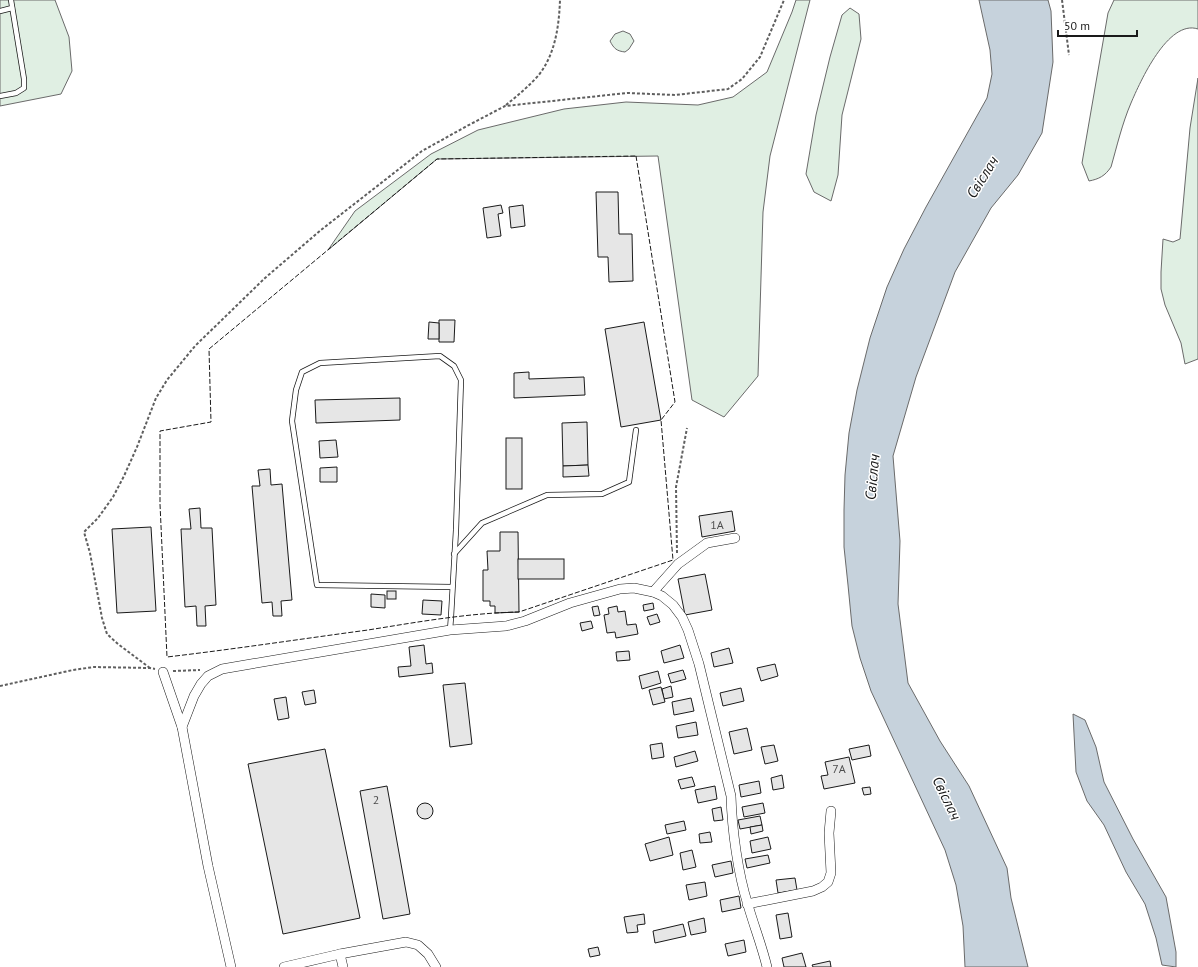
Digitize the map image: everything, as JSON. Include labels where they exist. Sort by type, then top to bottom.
[{"type":"street","points":[[653,592],[678,564],[707,543],[735,538]]},
{"type":"street","points":[[182,727],[200,684],[208,676],[222,669],[450,630],[512,624],[525,621],[570,603],[620,589],[634,588],[653,592],[662,596],[673,605],[682,617],[688,630],[699,664],[731,796],[731,815],[739,869],[747,904],[763,947],[767,967]]},
{"type":"street","points":[[163,672],[182,727],[208,866],[231,967]]},
{"type":"street","points":[[747,904],[813,891],[822,887],[828,882],[831,873],[830,811]]},
{"type":"street","points":[[284,967],[340,954],[406,942],[418,945],[428,954],[436,967]]},
{"type":"street","points":[[340,954],[343,967]]},
{"type":"lane","points":[[0,96],[16,93],[24,88],[24,79],[11,0]]},
{"type":"lane","points":[[0,11],[12,8]]},
{"type":"lane","points":[[450,630],[454,554],[461,380],[454,366],[440,356],[320,363],[302,372],[296,390],[292,421],[317,585],[452,587]]},
{"type":"lane","points":[[454,554],[482,523],[547,495],[602,494],[629,482],[636,430]]},
{"type":"path","points":[[150,668],[107,634],[102,618],[90,553],[84,532],[98,518],[113,497],[137,447],[156,398],[167,380],[194,346],[233,308],[265,278],[321,230],[422,151],[505,106],[528,86],[546,65],[554,47],[560,0]]},
{"type":"path","points":[[505,106],[627,93],[675,95],[728,89],[742,79],[760,57],[784,0]]},
{"type":"path","points":[[1062,0],[1069,55]]},
{"type":"path","points":[[678,564],[676,487],[687,428]]},
{"type":"path","points":[[0,686],[72,670],[94,667],[150,668],[163,672],[206,670]]},
{"type":"green space","points":[[0,0],[55,0],[69,37],[72,71],[61,94],[0,106]]},
{"type":"green space","points":[[796,0],[810,0],[770,156],[763,212],[758,376],[724,417],[692,400],[658,156],[437,159],[328,250],[355,211],[431,154],[478,130],[564,109],[626,102],[698,105],[733,97],[767,72]]},
{"type":"green space","points":[[1114,0],[1198,0],[1198,29],[1187,28],[1176,33],[1166,42],[1157,54],[1141,81],[1131,103],[1122,127],[1111,167],[1102,177],[1089,181],[1082,163],[1108,13]]},
{"type":"green space","points":[[850,8],[859,14],[861,39],[842,115],[838,175],[831,201],[814,192],[806,174],[816,115],[830,57],[842,15]]},
{"type":"green space","points":[[623,31],[630,34],[634,41],[625,52],[616,49],[610,41],[615,34]]},
{"type":"green space","points":[[1198,78],[1198,359],[1185,364],[1181,343],[1165,305],[1161,289],[1161,272],[1163,239],[1173,242],[1180,239],[1190,128]]},
{"type":"water","name":"Свіслач","points":[[979,0],[1048,0],[1051,11],[1053,62],[1042,133],[1018,175],[991,208],[955,272],[916,377],[893,456],[900,541],[898,604],[908,683],[940,741],[969,786],[1007,868],[1011,898],[1028,967],[965,967],[963,926],[956,885],[945,850],[871,691],[860,658],[852,626],[844,547],[845,475],[849,433],[857,390],[870,338],[887,287],[904,249],[987,98],[992,74],[990,50]]},
{"type":"water","points":[[1073,714],[1085,720],[1096,747],[1104,782],[1133,839],[1166,897],[1176,952],[1176,967],[1162,965],[1156,938],[1145,904],[1126,872],[1104,825],[1087,801],[1076,772]]},
{"type":"building","points":[[596,192],[618,192],[619,234],[632,234],[633,281],[609,282],[608,257],[598,257]]},
{"type":"building","points":[[501,205],[503,213],[498,214],[501,236],[487,238],[483,208]]},
{"type":"building","points":[[523,205],[525,226],[511,228],[509,207]]},
{"type":"building","points":[[439,320],[455,320],[454,342],[439,342]]},
{"type":"building","points":[[429,322],[439,323],[439,339],[428,339]]},
{"type":"building","points":[[644,322],[661,420],[621,427],[605,329]]},
{"type":"building","points":[[529,372],[529,379],[584,377],[585,395],[514,398],[514,373]]},
{"type":"building","points":[[400,398],[400,420],[316,423],[315,400]]},
{"type":"building","points":[[587,422],[588,465],[563,466],[562,423]]},
{"type":"building","points":[[506,438],[522,438],[522,489],[506,489]]},
{"type":"building","points":[[336,440],[338,457],[320,458],[319,441]]},
{"type":"building","points":[[588,465],[589,476],[563,477],[563,466]]},
{"type":"building","points":[[337,467],[337,482],[320,482],[320,468]]},
{"type":"building","points":[[270,469],[271,485],[282,484],[292,600],[281,601],[282,616],[273,616],[272,602],[262,603],[252,486],[260,486],[258,470]]},
{"type":"building","points":[[200,508],[201,528],[212,528],[216,605],[205,606],[206,626],[197,626],[196,606],[185,607],[181,529],[191,529],[189,509]]},
{"type":"building","points":[[732,511],[735,531],[702,537],[699,516]]},
{"type":"building","points":[[151,527],[156,611],[117,613],[112,529]]},
{"type":"building","points":[[500,532],[518,532],[519,612],[495,613],[495,606],[490,606],[490,601],[483,601],[483,570],[488,570],[487,551],[500,551]]},
{"type":"building","points":[[518,559],[564,559],[564,579],[518,579]]},
{"type":"building","points":[[705,574],[712,610],[685,615],[678,579]]},
{"type":"building","points":[[387,591],[396,591],[396,599],[387,599]]},
{"type":"building","points":[[371,594],[385,595],[385,608],[371,607]]},
{"type":"building","points":[[423,600],[442,601],[441,615],[422,614]]},
{"type":"building","points":[[653,603],[654,609],[644,611],[643,605]]},
{"type":"building","points":[[598,606],[600,615],[594,616],[592,607]]},
{"type":"building","points":[[617,606],[618,612],[625,611],[627,625],[636,624],[638,634],[616,638],[615,632],[607,633],[604,615],[609,614],[608,608]]},
{"type":"building","points":[[657,614],[660,622],[650,625],[647,617]]},
{"type":"building","points":[[591,621],[593,628],[582,631],[580,623]]},
{"type":"building","points":[[424,645],[426,664],[432,663],[433,673],[399,677],[398,667],[411,666],[409,647]]},
{"type":"building","points":[[680,645],[684,658],[664,663],[661,651]]},
{"type":"building","points":[[729,648],[733,663],[714,667],[711,653]]},
{"type":"building","points":[[629,651],[630,660],[617,661],[616,652]]},
{"type":"building","points":[[775,664],[778,676],[761,681],[757,668]]},
{"type":"building","points":[[683,670],[686,679],[671,683],[668,674]]},
{"type":"building","points":[[658,671],[661,683],[642,689],[639,676]]},
{"type":"building","points":[[465,683],[472,744],[450,747],[443,685]]},
{"type":"building","points":[[671,686],[673,697],[664,699],[662,689]]},
{"type":"building","points":[[661,687],[665,702],[653,705],[649,690]]},
{"type":"building","points":[[741,688],[744,701],[723,706],[720,693]]},
{"type":"building","points":[[314,690],[316,703],[305,705],[302,692]]},
{"type":"building","points":[[286,697],[289,718],[278,720],[274,699]]},
{"type":"building","points":[[691,698],[694,711],[674,715],[672,702]]},
{"type":"building","points":[[696,722],[698,735],[678,738],[676,726]]},
{"type":"building","points":[[747,728],[752,750],[734,754],[729,732]]},
{"type":"building","points":[[662,743],[664,757],[652,759],[650,745]]},
{"type":"building","points":[[774,745],[778,761],[765,764],[761,747]]},
{"type":"building","points":[[869,745],[871,756],[852,760],[849,749]]},
{"type":"building","points":[[325,749],[360,918],[283,934],[248,764]]},
{"type":"building","points":[[695,751],[698,761],[676,767],[674,757]]},
{"type":"building","points":[[849,757],[855,783],[824,789],[821,776],[828,775],[825,762]]},
{"type":"building","points":[[782,775],[784,788],[773,790],[771,778]]},
{"type":"building","points":[[692,777],[695,786],[681,789],[678,780]]},
{"type":"building","points":[[759,781],[761,793],[741,797],[739,785]]},
{"type":"building","points":[[387,786],[410,914],[383,919],[360,791]]},
{"type":"building","points":[[715,786],[717,799],[698,803],[695,790]]},
{"type":"building","points":[[870,787],[871,794],[864,795],[862,788]]},
{"type":"building","points":[[425,803],[432,808],[433,811],[428,818],[425,819],[418,814],[417,811],[422,804]]},
{"type":"building","points":[[763,803],[765,813],[744,817],[742,807]]},
{"type":"building","points":[[721,807],[723,820],[714,821],[712,809]]},
{"type":"building","points":[[760,816],[762,825],[740,829],[738,820]]},
{"type":"building","points":[[684,821],[686,830],[667,834],[665,825]]},
{"type":"building","points":[[762,825],[763,831],[751,834],[750,827]]},
{"type":"building","points":[[710,832],[712,842],[700,843],[699,834]]},
{"type":"building","points":[[669,837],[673,855],[650,861],[645,844]]},
{"type":"building","points":[[768,837],[771,849],[752,853],[750,841]]},
{"type":"building","points":[[692,850],[696,867],[683,870],[680,853]]},
{"type":"building","points":[[768,855],[770,863],[747,868],[745,859]]},
{"type":"building","points":[[731,861],[733,873],[715,877],[712,865]]},
{"type":"building","points":[[795,878],[797,890],[778,893],[776,880]]},
{"type":"building","points":[[705,882],[707,896],[689,900],[686,885]]},
{"type":"building","points":[[739,896],[741,908],[722,912],[720,900]]},
{"type":"building","points":[[788,913],[792,937],[780,939],[776,915]]},
{"type":"building","points":[[644,914],[645,924],[637,925],[638,932],[627,933],[624,917]]},
{"type":"building","points":[[704,918],[706,932],[691,935],[688,922]]},
{"type":"building","points":[[683,924],[686,936],[655,943],[653,931]]},
{"type":"building","points":[[744,940],[746,952],[728,956],[725,944]]},
{"type":"building","points":[[598,947],[600,955],[590,957],[588,949]]},
{"type":"building","points":[[802,953],[806,967],[784,967],[782,958]]},
{"type":"building","points":[[830,961],[831,967],[813,967],[812,965]]},
{"type":"fence","points":[[636,156],[675,402],[661,420],[673,560],[519,612],[443,618],[368,630],[167,657],[160,504],[160,431],[211,422],[209,349],[437,159],[636,156]]}]
